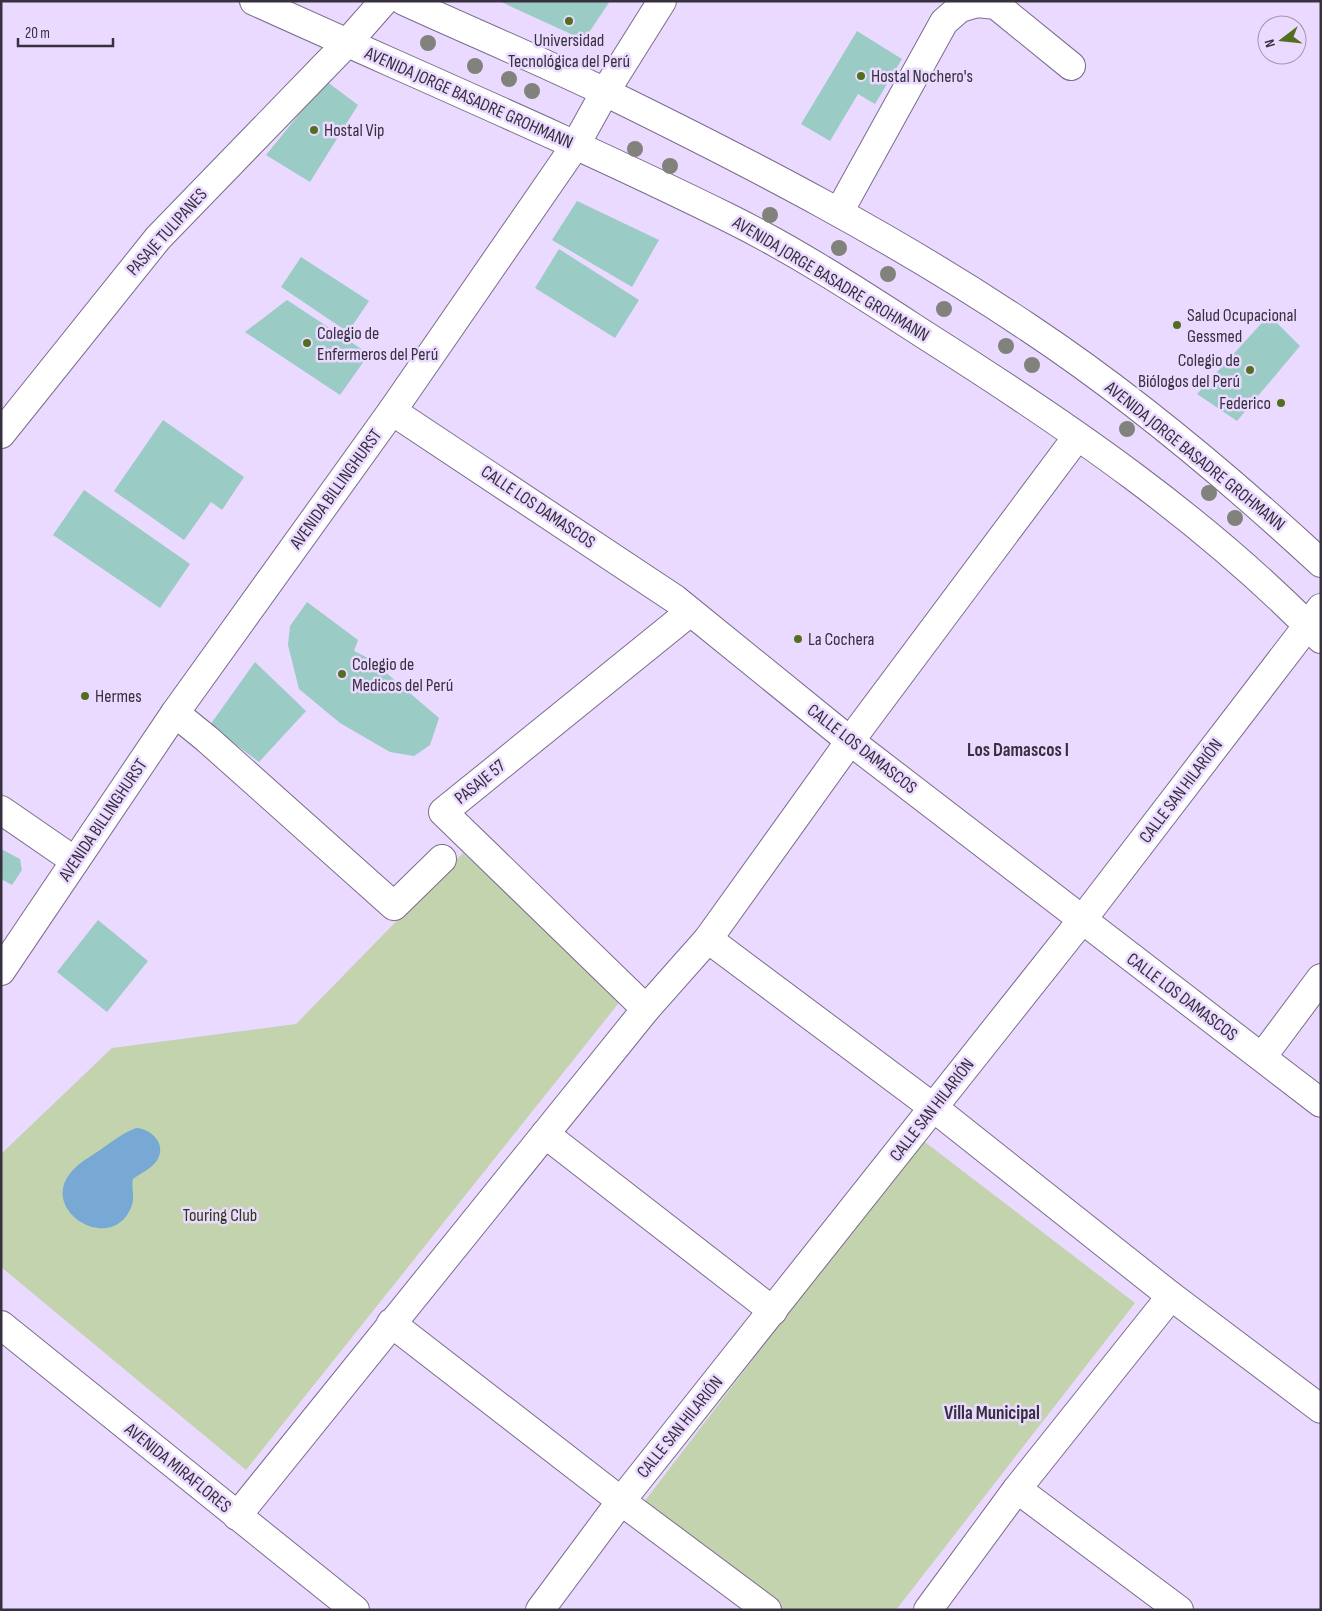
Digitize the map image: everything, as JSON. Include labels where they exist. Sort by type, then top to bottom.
[{"type":"main road","name":"AVENIDA JORGE BASADRE GROHMANN","points":[[254,1],[575,146],[731,219],[814,265],[947,349],[1119,466],[1316,624]]},
{"type":"main road","name":"PASAJE TULIPANES","points":[[1,434],[158,238],[347,43],[384,1]]},
{"type":"main road","name":"AVENIDA JORGE BASADRE GROHMANN","points":[[404,1],[605,92],[839,212],[968,288],[1093,373],[1211,465],[1321,563]]},
{"type":"main road","name":"AVENIDA BILLINGHURST","points":[[1,971],[175,713],[392,411],[575,146],[605,92],[662,1]]},
{"type":"main road","points":[[839,212],[944,22],[960,8],[977,3],[996,5],[1071,66]]},
{"type":"main road","name":"CALLE LOS DAMASCOS","points":[[392,411],[675,599],[850,740],[1321,1103]]},
{"type":"main road","points":[[237,1516],[646,1009],[708,939],[850,740],[1077,437]]},
{"type":"main road","name":"PASAJE 57","points":[[646,1009],[443,812],[690,612]]},
{"type":"main road","name":"CALLE SAN HILARIÓN","points":[[540,1610],[621,1501],[1316,624]]},
{"type":"main road","points":[[175,713],[207,739],[394,906],[442,858]]},
{"type":"main road","points":[[1,810],[75,861]]},
{"type":"main road","points":[[708,939],[934,1108],[1171,1296],[1321,1409]]},
{"type":"main road","points":[[1262,1057],[1321,978]]},
{"type":"main road","points":[[544,1134],[773,1311]]},
{"type":"main road","points":[[928,1610],[1017,1489],[1171,1296]]},
{"type":"main road","points":[[391,1323],[621,1501],[767,1610]]},
{"type":"main road","name":"AVENIDA MIRAFLORES","points":[[1,1325],[355,1610]]},
{"type":"main road","points":[[1017,1489],[1179,1610]]},
{"type":"green space","name":"Touring Club","points":[[463,853],[622,999],[246,1470],[1,1267],[1,1154],[112,1048],[296,1024]]},
{"type":"green space","points":[[921,1139],[1135,1303],[896,1610],[783,1610],[644,1502]]},
{"type":"water","points":[[136,1128],[148,1131],[153,1135],[157,1139],[160,1150],[156,1162],[133,1179],[132,1205],[123,1220],[110,1227],[96,1228],[82,1222],[70,1213],[64,1200],[64,1186],[72,1171],[116,1139]]},
{"type":"building","name":"Universidad Tecnológica del Perú","points":[[499,1],[610,1],[584,40]]},
{"type":"building","name":"Hostal Nochero's","points":[[857,31],[902,59],[875,104],[858,94],[830,141],[801,124]]},
{"type":"building","name":"Hostal Vip","points":[[326,81],[358,105],[310,182],[266,155]]},
{"type":"building","points":[[577,201],[659,240],[632,287],[552,240]]},
{"type":"building","points":[[559,249],[639,300],[615,338],[535,288]]},
{"type":"building","points":[[301,257],[369,301],[348,332],[281,287]]},
{"type":"building","name":"Colegio de Enfermeros del Perú","points":[[287,300],[369,354],[340,395],[245,332]]},
{"type":"building","name":"Colegio de Biólogos del Perú","points":[[1269,315],[1300,346],[1237,421],[1197,394]]},
{"type":"building","points":[[163,420],[244,477],[222,510],[211,502],[184,540],[114,491]]},
{"type":"building","points":[[84,490],[190,564],[160,608],[53,535]]},
{"type":"building","name":"Colegio de Medicos del Perú","points":[[307,602],[358,640],[354,651],[370,659],[439,718],[430,745],[414,756],[390,752],[340,723],[299,689],[288,645],[290,626]]},
{"type":"building","points":[[255,662],[306,711],[259,762],[210,725]]},
{"type":"building","points":[[1,849],[20,859],[22,870],[12,885],[1,879]]},
{"type":"building","points":[[98,920],[148,961],[107,1012],[57,972]]},
{"type":"place","name":"Universidad Tecnológica del Perú","points":[[569,21]]},
{"type":"place","name":"Hostal Nochero's","points":[[861,76]]},
{"type":"place","name":"Hostal Vip","points":[[314,130]]},
{"type":"place","name":"Salud Ocupacional Gessmed","points":[[1177,325]]},
{"type":"place","name":"Colegio de Enfermeros del Perú","points":[[307,343]]},
{"type":"place","name":"Colegio de Biólogos del Perú","points":[[1250,370]]},
{"type":"place","name":"Federico","points":[[1281,403]]},
{"type":"place","name":"La Cochera","points":[[798,639]]},
{"type":"place","name":"Colegio de Medicos del Perú","points":[[342,674]]},
{"type":"place","name":"Hermes","points":[[85,696]]},
{"type":"district","name":"Los Damascos I","points":[[1018,750]]},
{"type":"district","name":"Villa Municipal","points":[[992,1413]]}]
